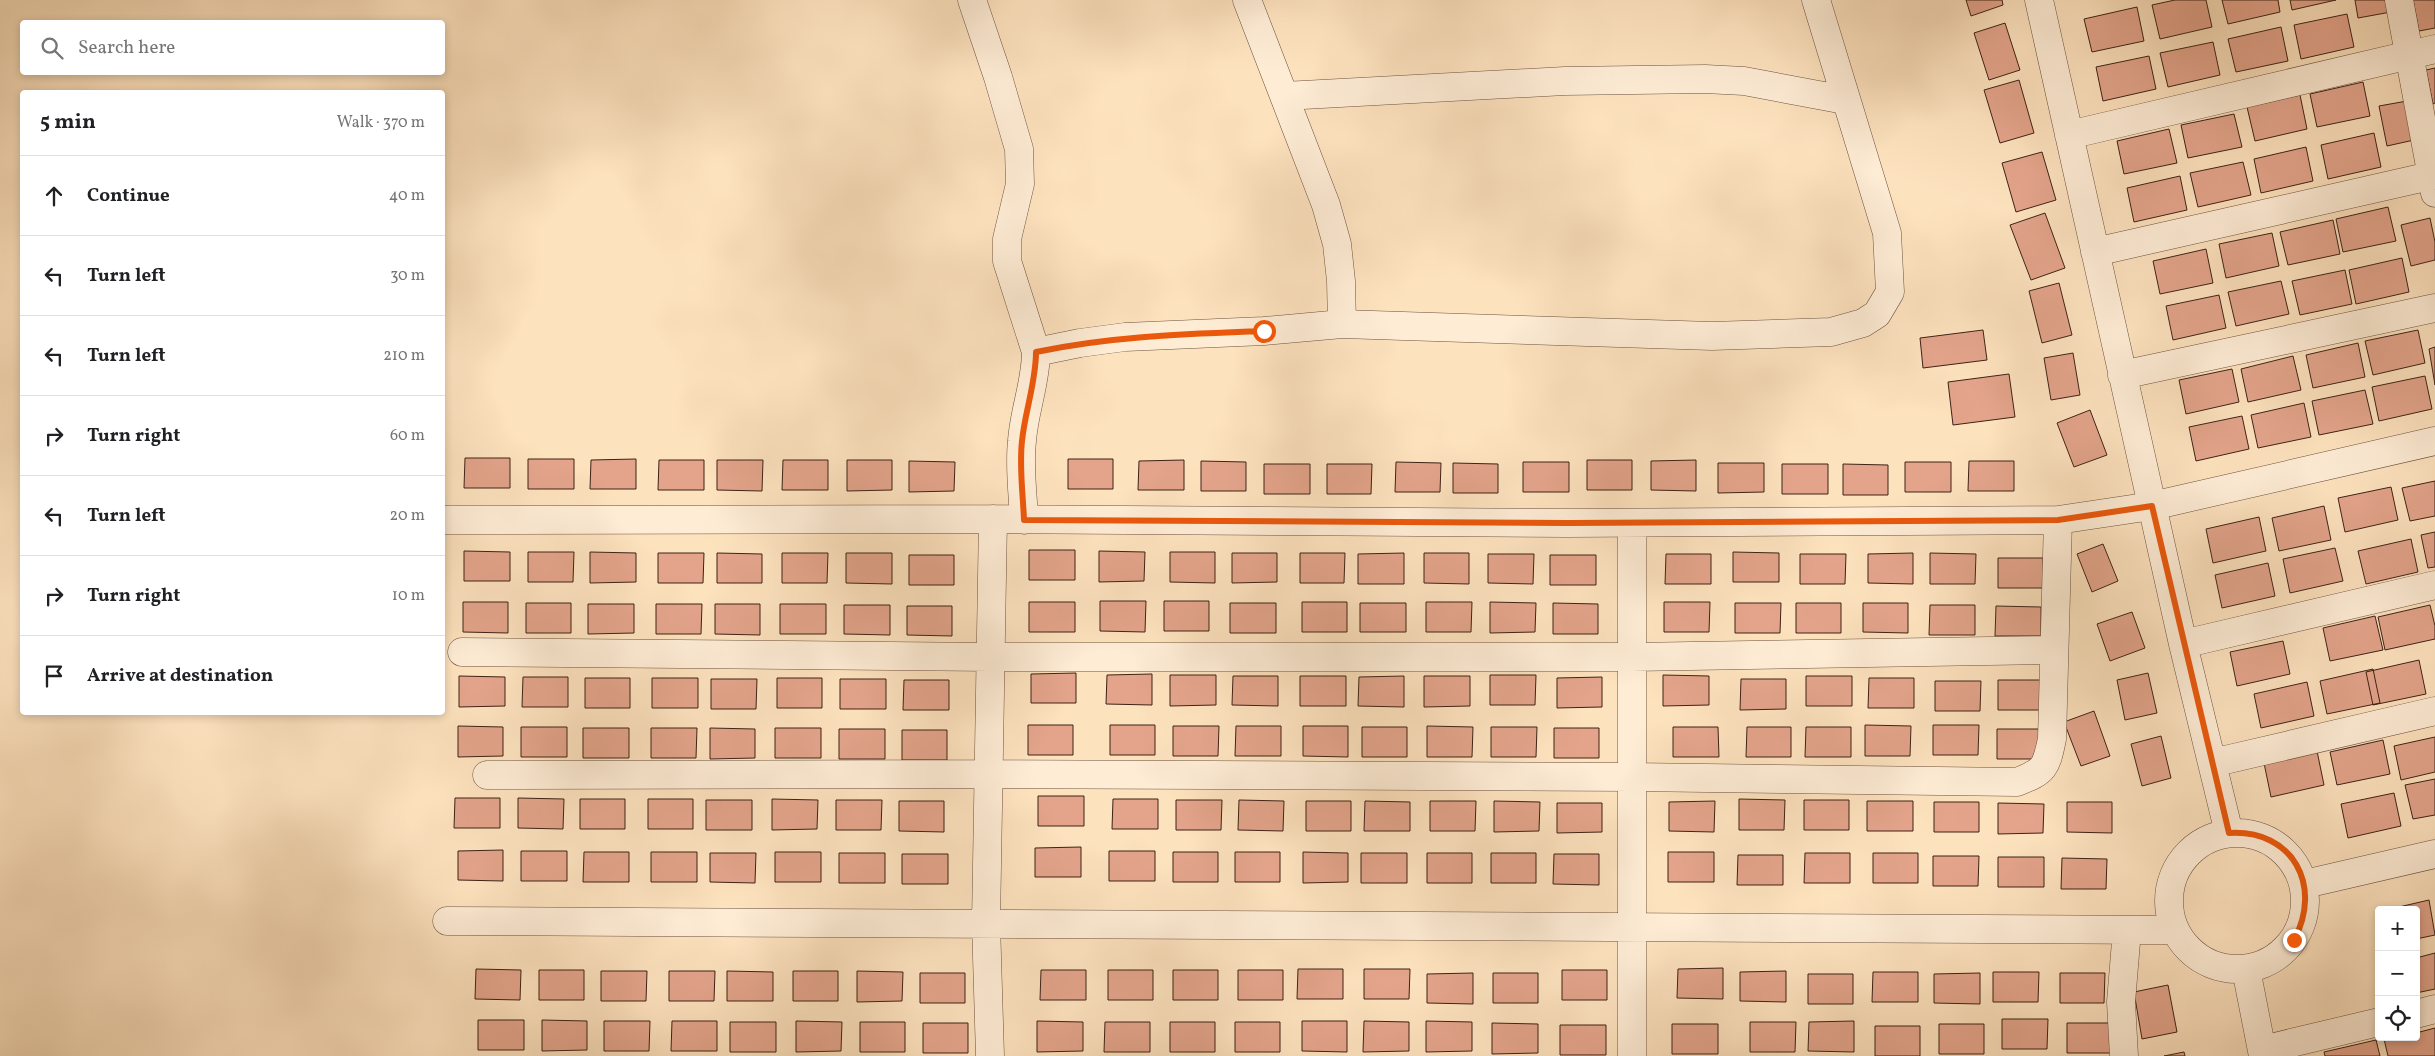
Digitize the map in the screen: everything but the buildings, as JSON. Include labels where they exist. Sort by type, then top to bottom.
[{"type":"street","points":[[972,0],[998,77],[1018,149],[1020,184],[1007,239],[1007,261],[1036,352],[1036,368],[1025,415],[1021,444],[1024,520]]},
{"type":"street","points":[[1247,0],[1326,204],[1337,244],[1341,281],[1342,324]]},
{"type":"street","points":[[1036,352],[1080,343],[1125,337],[1264,331],[1342,324],[1712,336],[1831,332],[1863,323],[1877,314],[1890,292],[1887,233],[1816,0]]},
{"type":"street","points":[[2095,252],[2434,182],[2399,0]]},
{"type":"street","points":[[2042,1],[2069,135],[2122,375],[2183,644],[2229,833]]},
{"type":"street","points":[[2069,135],[2435,49]]},
{"type":"street","points":[[1284,96],[1565,81],[1705,79],[1744,81],[1845,100]]},
{"type":"street","points":[[2122,375],[2435,308]]},
{"type":"street","points":[[445,520],[993,519],[1632,523],[2058,520],[2152,506],[2435,441]]},
{"type":"street","points":[[990,1056],[986,923],[993,519]]},
{"type":"street","points":[[487,775],[989,774],[1632,777],[2017,782],[2037,774],[2047,763],[2052,739],[2058,520]]},
{"type":"street","points":[[1632,523],[1632,1056]]},
{"type":"street","points":[[2183,644],[2435,585]]},
{"type":"street","points":[[462,652],[990,657],[1632,657],[2054,650]]},
{"type":"street","points":[[2212,763],[2435,711]]},
{"type":"street","points":[[2244,832],[2258,835],[2277,845],[2293,860],[2305,884],[2306,907],[2301,926],[2294,940],[2281,954],[2266,963],[2246,969],[2231,970],[2197,957],[2183,944],[2174,930],[2168,895],[2173,878],[2181,861],[2208,839],[2229,833],[2244,832]]},
{"type":"street","points":[[2305,884],[2435,854]]},
{"type":"street","points":[[447,920],[2174,930]]},
{"type":"street","points":[[2124,1056],[2120,1002],[2127,930]]},
{"type":"street","points":[[2246,969],[2262,1053],[2375,1023]]},
{"type":"street","points":[[2420,1013],[2435,1009]]},
{"type":"route","points":[[1264,331],[1125,337],[1080,343],[1036,352],[1036,368],[1025,415],[1021,444],[1024,520],[1568,523],[2058,520],[2152,506],[2229,833],[2244,832],[2258,835],[2277,845],[2293,860],[2305,884],[2306,907],[2301,926],[2294,940]]}]
